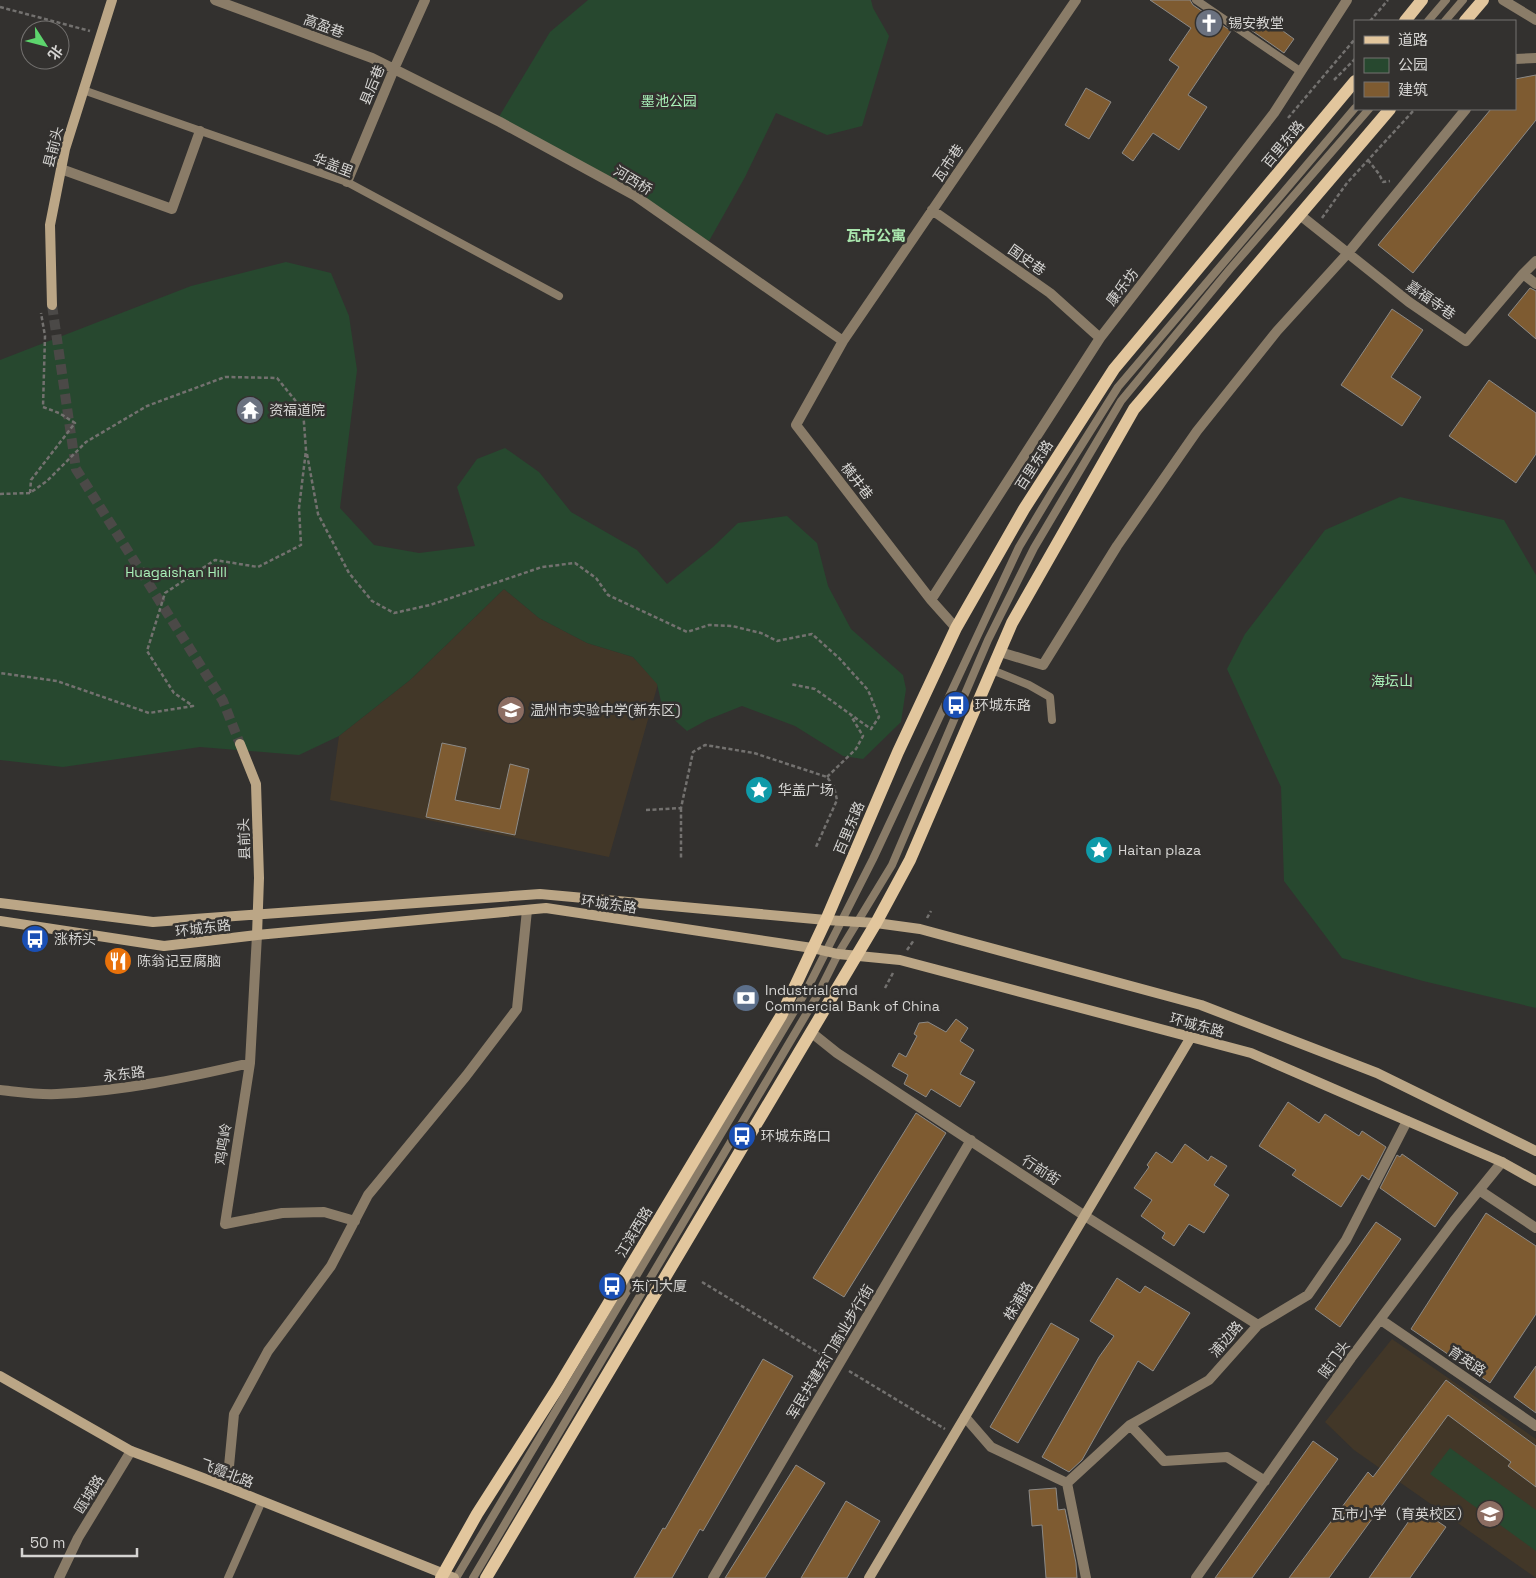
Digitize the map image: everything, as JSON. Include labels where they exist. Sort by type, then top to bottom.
[{"type":"main road","name":"县前头","points":[[52,305],[50,225],[61,168],[65,149],[112,0]]},
{"type":"main road","points":[[1406,20],[1422,0]]},
{"type":"main road","points":[[1466,20],[1483,0]]},
{"type":"main road","name":"百里东路","points":[[826,920],[898,752],[956,628],[1024,509],[1114,369],[1354,82]]},
{"type":"main road","points":[[486,1578],[876,924],[910,860],[1012,623],[1134,409],[1389,110]]},
{"type":"main road","name":"县前头","points":[[240,744],[256,784],[257,936]]},
{"type":"main road","name":"环城东路","points":[[0,903],[153,922],[540,894],[920,929],[1201,1005],[1377,1074],[1536,1150]]},
{"type":"main road","name":"环城东路","points":[[0,921],[164,946],[546,908],[812,948],[838,954],[900,960],[1251,1053],[1502,1162],[1536,1181]]},
{"type":"main road","name":"江滨西路","points":[[449,1577],[477,1514],[557,1389],[776,1024],[826,920]]},
{"type":"main road","name":"株浦路","points":[[869,1578],[1191,1037]]},
{"type":"main road","name":"飞霞北路","points":[[0,1376],[131,1451],[227,1487],[449,1577]]},
{"type":"street","name":"高盈巷","points":[[214,0],[372,58],[394,69]]},
{"type":"street","name":"县后巷","points":[[347,182],[425,0]]},
{"type":"street","name":"瓦市巷","points":[[843,341],[1076,0]]},
{"type":"street","name":"康乐坊","points":[[931,600],[1100,338],[1274,113],[1347,0]]},
{"type":"street","points":[[1503,0],[1536,20]]},
{"type":"street","points":[[1516,59],[1536,58]]},
{"type":"street","name":"河西桥","points":[[394,69],[500,122],[634,195],[843,341]]},
{"type":"street","points":[[1000,652],[1043,665],[1117,546],[1197,431],[1277,331],[1348,253],[1465,110]]},
{"type":"street","points":[[61,168],[172,209],[200,131]]},
{"type":"street","name":"国史巷","points":[[932,210],[1050,293],[1100,338]]},
{"type":"street","name":"嘉福寺巷","points":[[1300,215],[1408,302],[1466,341],[1524,274]]},
{"type":"street","points":[[1536,261],[1524,274],[1536,284]]},
{"type":"street","name":"横井巷","points":[[843,341],[796,425],[931,600],[956,628]]},
{"type":"street","points":[[227,1487],[234,1414],[268,1351],[331,1266],[368,1195],[466,1076],[517,1009],[527,910]]},
{"type":"street","name":"鸡鸣岭","points":[[257,936],[250,1063],[225,1224],[282,1213],[324,1212],[355,1221]]},
{"type":"street","name":"行前街","points":[[812,1033],[837,1053],[1085,1216],[1258,1324]]},
{"type":"street","name":"永东路","points":[[0,1090],[56,1095],[133,1087],[178,1080],[250,1063]]},
{"type":"street","name":"浦边路","points":[[1067,1483],[1130,1425],[1209,1380],[1258,1324],[1308,1294],[1346,1240],[1408,1121]]},
{"type":"street","name":"军民共建东门商业步行街","points":[[713,1578],[971,1140]]},
{"type":"street","name":"陡门头","points":[[1196,1578],[1351,1358],[1382,1320],[1454,1221],[1502,1162]]},
{"type":"street","points":[[1479,1190],[1536,1228]]},
{"type":"street","name":"育英路","points":[[1382,1320],[1536,1426]]},
{"type":"street","points":[[965,1417],[991,1446],[1067,1483],[1086,1578]]},
{"type":"street","points":[[1130,1425],[1164,1461],[1227,1456],[1264,1481]]},
{"type":"street","name":"瓯城路","points":[[59,1578],[78,1538],[131,1451]]},
{"type":"lane","points":[[1196,0],[1300,71]]},
{"type":"lane","points":[[1429,20],[1446,0]]},
{"type":"lane","points":[[1446,20],[1463,0]]},
{"type":"lane","name":"华盖里","points":[[83,90],[347,182],[559,296]]},
{"type":"lane","points":[[449,1577],[806,994],[873,859],[1019,547],[1118,386],[1354,109]]},
{"type":"lane","points":[[473,1578],[817,996],[838,954],[892,865],[988,640],[1034,548],[1121,401],[1230,269],[1368,110]]},
{"type":"lane","points":[[992,670],[1029,684],[1050,697],[1052,720]]},
{"type":"lane","points":[[228,1578],[262,1501]]},
{"type":"path","points":[[1371,20],[1388,0]]},
{"type":"path","points":[[0,7],[101,34]]},
{"type":"path","points":[[1334,80],[1354,60]]},
{"type":"path","points":[[1315,227],[1347,183],[1414,110]]},
{"type":"path","points":[[1368,160],[1383,182],[1408,179]]},
{"type":"path","points":[[30,494],[31,480],[75,423],[59,413],[43,407],[45,336],[41,312]]},
{"type":"path","points":[[0,494],[30,494],[47,481],[86,442],[148,406],[225,377],[277,378],[303,410],[306,450],[318,514],[349,573],[372,601],[394,613],[430,605],[542,567],[574,563],[596,578],[608,596],[687,632],[709,625],[732,626],[761,633],[777,641],[812,634],[839,658],[868,690],[879,717],[870,729],[815,689],[790,684]]},
{"type":"path","points":[[0,673],[57,681],[149,713],[193,706],[174,693],[147,652],[165,593],[215,560],[258,567],[301,545],[299,508],[306,450]]},
{"type":"path","points":[[827,777],[856,749],[863,736],[850,715]]},
{"type":"path","points":[[681,858],[681,808],[693,752],[705,745],[754,753],[827,777],[834,788],[837,800],[816,847]]},
{"type":"path","points":[[646,810],[681,808]]},
{"type":"shaded area","name":"温州市实验中学(新东区)","points":[[504,589],[539,618],[587,643],[633,657],[658,684],[609,857],[330,800],[339,736],[410,680]]},
{"type":"shaded area","name":"瓦市小学（育英校区）","points":[[1392,1339],[1536,1439],[1536,1578],[1354,1450],[1325,1422]]},
{"type":"green space","name":"墨池公园","points":[[588,0],[871,0],[873,8],[889,36],[862,126],[827,135],[776,113],[745,177],[709,241],[497,120],[550,32]]},
{"type":"green space","name":"Huagaishan Hill","points":[[286,262],[331,273],[349,316],[357,370],[340,508],[374,545],[419,553],[475,546],[457,487],[477,459],[505,448],[539,472],[571,512],[637,550],[667,584],[713,547],[738,523],[787,516],[817,543],[828,586],[851,629],[903,675],[906,689],[901,722],[863,759],[843,756],[795,726],[742,706],[707,720],[687,731],[663,710],[657,684],[633,657],[587,643],[539,618],[504,589],[410,680],[339,736],[299,755],[200,747],[63,767],[0,760],[0,360],[191,286]]},
{"type":"green space","name":"海坛山","points":[[1400,497],[1504,520],[1536,575],[1536,1008],[1423,981],[1342,958],[1284,881],[1281,787],[1227,669],[1245,634],[1325,530]]},
{"type":"green space","points":[[1450,1448],[1536,1510],[1536,1551],[1430,1474]]},
{"type":"building","points":[[1150,0],[1190,0],[1193,5],[1231,31],[1188,95],[1207,107],[1179,150],[1153,133],[1133,161],[1122,153],[1179,67],[1169,60],[1191,28]]},
{"type":"building","points":[[1261,15],[1294,39],[1284,53],[1251,30]]},
{"type":"building","points":[[1536,75],[1536,120],[1413,273],[1378,245],[1490,110],[1516,110],[1516,79]]},
{"type":"building","points":[[1086,88],[1111,102],[1089,139],[1065,125]]},
{"type":"building","points":[[1530,288],[1536,291],[1536,339],[1508,315]]},
{"type":"building","points":[[1392,309],[1423,330],[1391,377],[1421,397],[1402,426],[1341,385]]},
{"type":"building","points":[[1489,380],[1536,413],[1536,454],[1516,483],[1449,436]]},
{"type":"building","points":[[442,743],[466,748],[455,800],[500,809],[510,764],[529,769],[515,835],[426,817]]},
{"type":"building","points":[[956,1019],[968,1028],[960,1041],[974,1050],[960,1074],[975,1082],[960,1107],[931,1089],[926,1097],[904,1084],[908,1075],[892,1066],[899,1053],[906,1057],[917,1036],[914,1034],[919,1023],[928,1022],[946,1032]]},
{"type":"building","points":[[1288,1102],[1319,1123],[1325,1114],[1359,1136],[1362,1131],[1386,1147],[1369,1180],[1362,1175],[1341,1207],[1292,1175],[1296,1170],[1259,1146]]},
{"type":"building","points":[[916,1113],[946,1133],[844,1297],[813,1278]]},
{"type":"building","points":[[1185,1144],[1208,1161],[1211,1156],[1227,1166],[1214,1185],[1229,1195],[1204,1233],[1189,1224],[1174,1246],[1162,1238],[1165,1233],[1141,1216],[1152,1200],[1134,1188],[1149,1167],[1147,1165],[1156,1152],[1172,1163]]},
{"type":"building","points":[[1402,1154],[1458,1193],[1435,1227],[1380,1188],[1397,1155],[1400,1157]]},
{"type":"building","points":[[1486,1213],[1536,1246],[1536,1314],[1490,1383],[1411,1329]]},
{"type":"building","points":[[1376,1222],[1401,1239],[1340,1327],[1315,1309]]},
{"type":"building","points":[[1117,1278],[1140,1293],[1145,1286],[1190,1313],[1153,1371],[1138,1361],[1082,1460],[1069,1472],[1042,1457],[1099,1357],[1114,1336],[1090,1321]]},
{"type":"building","points":[[1051,1323],[1079,1339],[1018,1443],[990,1427]]},
{"type":"building","points":[[763,1359],[793,1376],[703,1531],[700,1529],[672,1578],[634,1578],[663,1528],[665,1529]]},
{"type":"building","points":[[1536,1366],[1536,1413],[1514,1397]]},
{"type":"building","points":[[1446,1380],[1536,1446],[1536,1487],[1508,1466],[1511,1462],[1448,1415],[1329,1578],[1289,1578],[1368,1472],[1373,1477]]},
{"type":"building","points":[[1313,1441],[1338,1459],[1252,1578],[1215,1578]]},
{"type":"building","points":[[796,1465],[825,1483],[765,1578],[725,1578]]},
{"type":"building","points":[[1056,1488],[1058,1510],[1065,1509],[1076,1563],[1077,1578],[1046,1578],[1042,1525],[1032,1526],[1029,1490]]},
{"type":"building","points":[[846,1501],[880,1521],[847,1578],[801,1578]]},
{"type":"building","points":[[1418,1508],[1446,1527],[1410,1578],[1369,1578]]},
{"type":"tunnel","points":[[52,305],[76,469],[223,701],[240,744]]},
{"type":"place","name":"锡安教堂","points":[[1209,23]]},
{"type":"place","name":"资福道院","points":[[250,410]]},
{"type":"place","name":"环城东路","points":[[956,705]]},
{"type":"place","name":"温州市实验中学(新东区)","points":[[511,710]]},
{"type":"place","name":"华盖广场","points":[[759,790]]},
{"type":"place","name":"Haitan plaza","points":[[1099,850]]},
{"type":"place","name":"涨桥头","points":[[35,939]]},
{"type":"place","name":"陈翁记豆腐脑","points":[[118,961]]},
{"type":"place","name":"Industrial and Commercial Bank of China","points":[[746,998]]},
{"type":"place","name":"环城东路口","points":[[742,1136]]},
{"type":"place","name":"东门大厦","points":[[612,1286]]},
{"type":"place","name":"瓦市小学（育英校区）","points":[[1490,1514]]},
{"type":"district","name":"瓦市公寓","points":[[876,235]]}]
